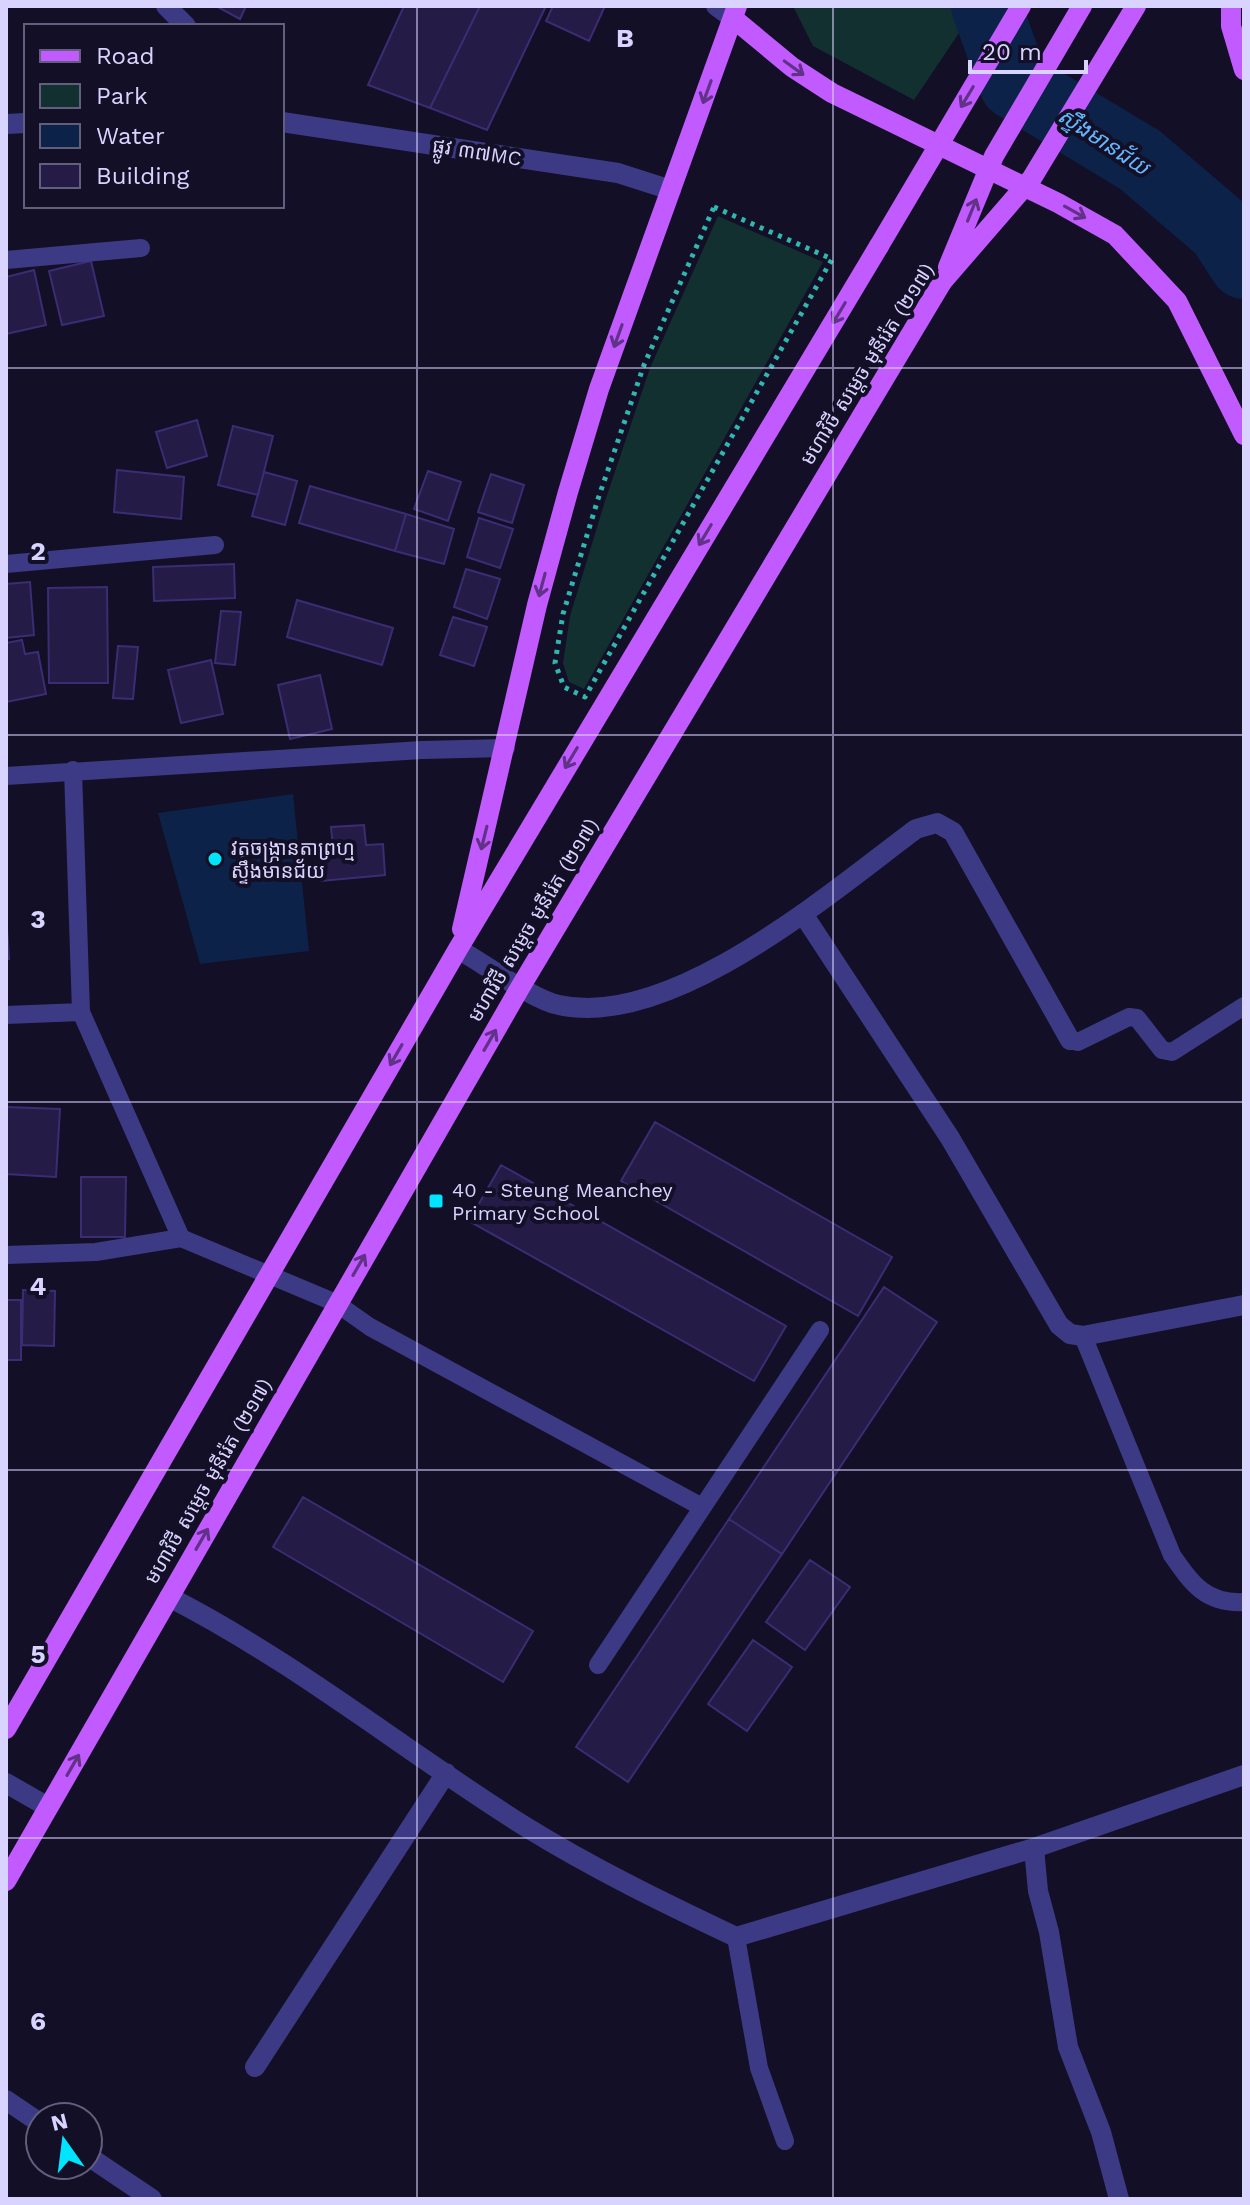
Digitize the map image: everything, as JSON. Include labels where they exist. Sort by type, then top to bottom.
[{"type":"main road","points":[[6,1729],[458,949],[1021,6]]},
{"type":"main road","points":[[942,282],[994,156],[1082,6]]},
{"type":"main road","name":"មហាវិថី សម្តេច មុនីរ៉េត (២១៧)","points":[[6,1881],[521,986],[942,282],[1032,178],[1136,6]]},
{"type":"main road","points":[[1231,6],[1231,26],[1244,70]]},
{"type":"main road","points":[[458,949],[537,605],[568,492],[599,389],[735,12],[792,67],[832,93],[1058,203],[1115,235],[1177,301],[1244,435]]},
{"type":"street","points":[[166,6],[184,24]]},
{"type":"street","points":[[716,6],[735,12]]},
{"type":"street","name":"ផ្លូវ ៣៧MC","points":[[284,122],[618,173],[671,190]]},
{"type":"street","points":[[458,949],[556,1005],[598,1009],[647,998],[712,972],[803,914],[916,829],[937,823],[953,832],[1070,1040]]},
{"type":"street","points":[[803,914],[950,1138],[1059,1325],[1070,1334],[1083,1336],[1244,1305]]},
{"type":"street","points":[[169,1597],[239,1633],[526,1827],[641,1892],[736,1937],[1034,1848],[1244,1775]]},
{"type":"street","points":[[255,2067],[446,1773]]},
{"type":"street","points":[[6,1783],[48,1807]]},
{"type":"street","points":[[1034,1848],[1038,1891],[1049,1932],[1068,2047],[1101,2132],[1119,2199]]},
{"type":"street","points":[[6,2100],[24,2112]]},
{"type":"street","points":[[104,2167],[152,2199]]},
{"type":"lane","points":[[6,260],[141,248]]},
{"type":"lane","points":[[6,564],[215,545]]},
{"type":"lane","points":[[6,776],[506,748]]},
{"type":"lane","points":[[73,770],[81,1012],[181,1238]]},
{"type":"lane","points":[[1070,1040],[1078,1042],[1129,1017],[1137,1018],[1162,1050],[1172,1052],[1244,1006]]},
{"type":"lane","points":[[6,1015],[81,1012]]},
{"type":"lane","points":[[6,1255],[96,1252],[181,1238],[336,1303],[370,1327],[702,1507]]},
{"type":"lane","points":[[598,1665],[820,1330]]},
{"type":"lane","points":[[1083,1336],[1172,1555],[1193,1586],[1224,1603],[1244,1602]]},
{"type":"lane","points":[[736,1937],[759,2068],[785,2141]]},
{"type":"path","points":[[714,207],[832,259],[585,697],[564,687],[555,663],[563,614],[644,365],[714,207]]},
{"type":"green space","points":[[793,6],[958,6],[965,24],[914,100],[813,46]]},
{"type":"green space","points":[[718,216],[823,262],[584,689],[569,682],[563,663],[570,616],[650,368]]},
{"type":"water","points":[[293,794],[309,951],[200,964],[158,813]]},
{"type":"building","points":[[216,6],[246,6],[240,19]]},
{"type":"building","points":[[404,6],[480,6],[430,108],[368,85]]},
{"type":"building","points":[[480,6],[546,6],[487,130],[430,108]]},
{"type":"building","points":[[553,6],[605,6],[589,41],[546,21]]},
{"type":"building","points":[[91,261],[104,316],[62,325],[49,271]]},
{"type":"building","points":[[34,270],[46,325],[6,334],[6,277]]},
{"type":"building","points":[[197,420],[207,456],[167,468],[156,432]]},
{"type":"building","points":[[233,426],[273,436],[258,495],[218,485]]},
{"type":"building","points":[[117,470],[184,477],[181,519],[114,512]]},
{"type":"building","points":[[428,471],[461,482],[448,521],[414,509]]},
{"type":"building","points":[[264,472],[297,481],[285,525],[252,516]]},
{"type":"building","points":[[491,474],[524,485],[512,523],[478,512]]},
{"type":"building","points":[[310,486],[406,514],[395,551],[299,523]]},
{"type":"building","points":[[406,514],[454,529],[444,564],[395,551]]},
{"type":"building","points":[[479,518],[513,529],[500,568],[467,557]]},
{"type":"building","points":[[234,564],[235,598],[154,601],[153,567]]},
{"type":"building","points":[[466,569],[500,579],[487,619],[454,607]]},
{"type":"building","points":[[30,582],[34,635],[6,638],[6,584]]},
{"type":"building","points":[[107,587],[108,683],[49,683],[48,588]]},
{"type":"building","points":[[297,600],[393,628],[382,665],[287,637]]},
{"type":"building","points":[[221,611],[241,612],[235,665],[215,663]]},
{"type":"building","points":[[453,617],[487,627],[474,666],[440,655]]},
{"type":"building","points":[[22,640],[25,654],[38,652],[46,694],[6,702],[6,643]]},
{"type":"building","points":[[118,646],[138,647],[133,699],[113,698]]},
{"type":"building","points":[[211,660],[223,714],[181,723],[168,670]]},
{"type":"building","points":[[320,675],[332,729],[290,739],[278,685]]},
{"type":"building","points":[[364,825],[366,845],[383,844],[385,875],[321,881],[318,848],[333,847],[331,827]]},
{"type":"building","points":[[6,912],[9,959],[6,959]]},
{"type":"building","points":[[6,1107],[60,1109],[56,1177],[6,1174]]},
{"type":"building","points":[[655,1122],[892,1257],[858,1316],[621,1181]]},
{"type":"building","points":[[501,1165],[786,1326],[754,1381],[469,1221]]},
{"type":"building","points":[[81,1177],[126,1177],[125,1237],[81,1237]]},
{"type":"building","points":[[884,1287],[937,1322],[782,1554],[729,1519]]},
{"type":"building","points":[[23,1290],[55,1291],[54,1346],[22,1345]]},
{"type":"building","points":[[6,1300],[21,1300],[21,1360],[6,1360]]},
{"type":"building","points":[[303,1497],[533,1631],[503,1682],[273,1547]]},
{"type":"building","points":[[729,1519],[782,1554],[628,1782],[576,1747]]},
{"type":"building","points":[[810,1560],[850,1587],[805,1650],[766,1622]]},
{"type":"building","points":[[753,1640],[792,1667],[747,1731],[708,1704]]},
{"type":"waterway","name":"ស្ទឹងមានជ័យ","points":[[986,6],[1014,84],[1140,160],[1222,230],[1244,264]]},
{"type":"place","name":"វត្តចង្ក្រានតាព្រហ្ម ស្ទឹងមានជ័យ","points":[[215,859]]},
{"type":"place","name":"40 - Steung Meanchey Primary School","points":[[436,1201]]}]
